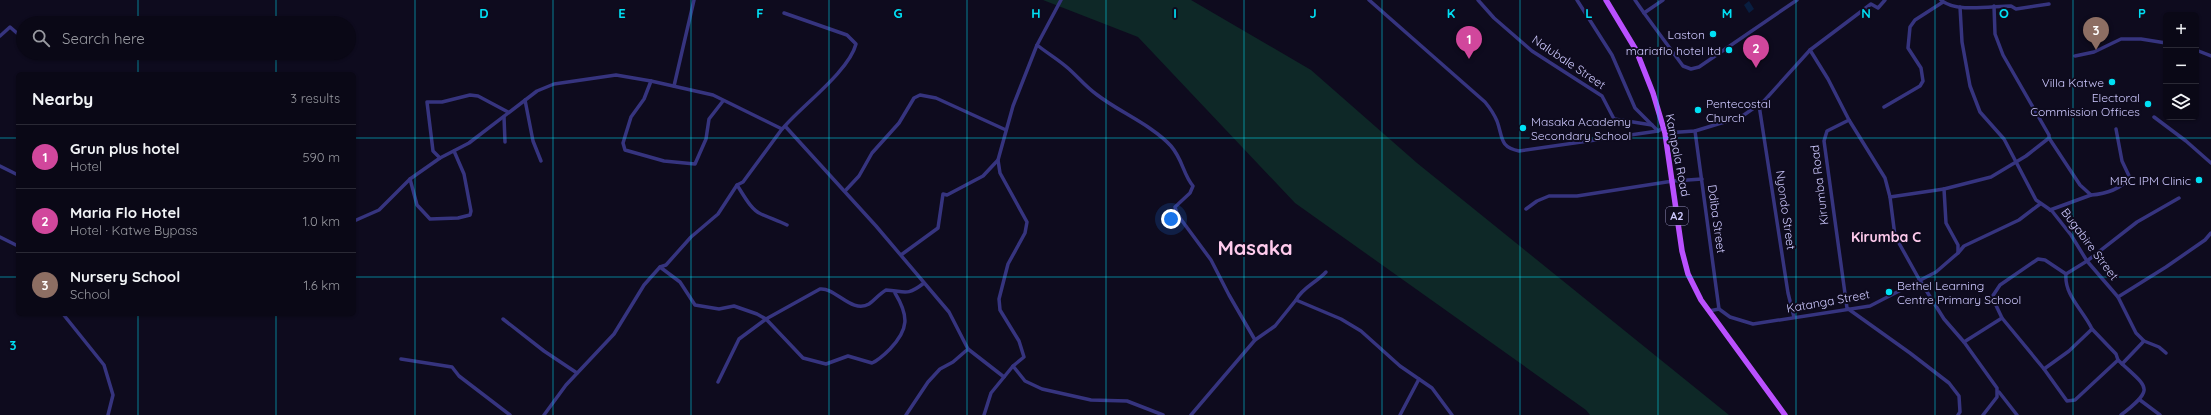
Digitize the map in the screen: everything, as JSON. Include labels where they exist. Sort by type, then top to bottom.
[{"type":"main road","name":"Kampala Road","points":[[1606,0],[1626,32],[1642,64],[1662,131],[1673,181],[1684,264],[1691,281],[1709,311],[1785,415]]},
{"type":"street","points":[[674,86],[694,0]]},
{"type":"street","points":[[984,415],[991,394],[1013,366],[1024,357],[1019,341],[1000,310],[999,299],[1008,264],[1025,232],[1027,222],[1000,173],[998,160],[1013,106],[1037,45],[1061,0]]},
{"type":"street","points":[[1369,0],[1485,102],[1497,122],[1503,143],[1508,148],[1519,151],[1662,131],[1695,131],[1735,120],[1759,105],[1810,50],[1871,4]]},
{"type":"street","name":"Nalubale Street","points":[[1478,0],[1494,18],[1532,51],[1602,96],[1614,119],[1652,125]]},
{"type":"street","points":[[1578,0],[1612,55],[1633,105],[1652,125],[1662,131]]},
{"type":"street","points":[[1635,0],[1683,66],[1690,69],[1699,67],[1797,0]]},
{"type":"street","points":[[1644,13],[1663,0]]},
{"type":"street","points":[[1867,0],[1878,8],[1884,0]]},
{"type":"street","points":[[1884,107],[1920,86],[1923,81],[1921,68],[1908,48],[1910,27],[1915,20],[1942,1],[1952,7],[2011,6],[2014,9],[2049,4]]},
{"type":"street","points":[[1994,6],[1995,34],[2003,56],[2033,104],[2049,135],[2049,138],[2080,185],[2091,194]]},
{"type":"street","name":"Bugabire Street","points":[[1960,7],[1962,42],[1976,102],[1980,112],[2004,140],[2036,200],[2050,210],[2071,235],[2087,261],[2118,297],[2136,333],[2144,342]]},
{"type":"street","points":[[544,415],[578,373],[614,334],[644,285],[660,266],[666,265],[690,237],[710,222],[738,185],[744,182],[783,128],[813,100],[838,72],[856,44],[848,35],[784,13]]},
{"type":"street","points":[[0,36],[10,27],[16,32]]},
{"type":"street","points":[[2075,56],[2094,52],[2121,39],[2141,39],[2163,43]]},
{"type":"street","points":[[1037,45],[1069,68],[1096,95],[1136,121],[1157,132],[1177,154],[1186,169],[1188,179],[1193,186],[1190,193],[1175,207],[1177,214],[1211,260],[1229,295],[1256,340]]},
{"type":"street","points":[[1810,50],[1828,79],[1848,120],[1885,178],[1890,196],[1895,236],[1919,280],[1944,319],[1964,342],[2017,415]]},
{"type":"street","points":[[2199,51],[2211,56]]},
{"type":"street","points":[[356,220],[379,210],[410,179],[440,158],[469,143],[537,90],[554,84],[574,80],[616,75],[702,92],[734,104],[783,128],[845,191],[924,283],[948,312],[968,349],[1004,377]]},
{"type":"street","points":[[652,81],[644,99],[631,117],[623,145],[625,150],[664,161],[695,164],[706,139],[709,119],[723,101]]},
{"type":"street","points":[[440,158],[433,151],[427,102],[442,102],[470,95],[478,96],[508,112]]},
{"type":"street","points":[[845,191],[859,176],[872,153],[894,129],[917,96],[932,97],[1006,130]]},
{"type":"street","points":[[525,100],[533,141],[541,161]]},
{"type":"street","name":"Nyondo Street","points":[[1759,105],[1788,293],[1794,317]]},
{"type":"street","points":[[504,117],[506,142]]},
{"type":"street","points":[[2154,117],[2186,141],[2211,163]]},
{"type":"street","name":"Kirumba Road","points":[[1846,308],[1824,141],[1827,131],[1848,120]]},
{"type":"street","points":[[2050,210],[2091,194],[2104,193],[2122,186],[2130,178],[2122,161],[2116,129]]},
{"type":"street","name":"Ddiba Street","points":[[1695,131],[1719,309]]},
{"type":"street","points":[[1890,196],[1944,189],[1982,180],[2016,163],[2049,138]]},
{"type":"street","points":[[410,179],[417,205],[430,219],[458,218],[470,215],[471,211],[464,174],[454,151]]},
{"type":"street","points":[[2011,166],[2013,157]]},
{"type":"street","points":[[901,256],[938,228],[943,194],[947,194],[983,176],[998,160]]},
{"type":"street","points":[[0,166],[16,174]]},
{"type":"street","points":[[1526,209],[1537,201],[1549,196],[1577,196],[1673,181],[1702,179]]},
{"type":"street","points":[[738,185],[750,204],[761,214],[787,225]]},
{"type":"street","points":[[1944,189],[1946,222],[1958,245],[1958,253]]},
{"type":"street","points":[[2066,274],[2087,261],[2137,222],[2179,198]]},
{"type":"street","name":"Katanga Street","points":[[1719,309],[1730,317],[1753,324],[1846,308],[1870,306],[1936,272],[1964,246],[2019,220],[2040,204]]},
{"type":"street","points":[[2118,297],[2166,267],[2205,240],[2211,234]]},
{"type":"street","points":[[0,237],[16,245]]},
{"type":"street","points":[[1958,245],[1964,246]]},
{"type":"street","points":[[2118,360],[2072,402],[2067,401],[2056,389],[2044,369],[2002,318],[1992,301],[1994,294],[2000,285],[2035,261],[2045,260],[2066,274],[2068,292],[2083,311],[2092,329],[2112,350],[2118,360],[2142,383],[2144,394],[2140,400],[2121,415]]},
{"type":"street","points":[[660,266],[680,282],[694,305],[719,309],[738,306],[766,319],[803,358],[826,364],[848,356],[872,363],[899,341],[905,327],[903,306],[895,292]]},
{"type":"street","points":[[1191,415],[1256,340],[1274,326],[1296,300],[1303,289],[1318,281],[1326,272]]},
{"type":"street","points":[[718,382],[739,339],[766,319],[820,289],[826,289],[845,301],[864,305],[868,304],[886,290],[895,292],[914,291],[924,283]]},
{"type":"street","points":[[1296,300],[1302,301],[1352,325],[1400,366],[1432,388],[1452,415]]},
{"type":"street","points":[[1846,308],[1910,353],[1949,383],[1959,396],[1959,414]]},
{"type":"street","points":[[1709,311],[1719,309]]},
{"type":"street","points":[[65,316],[104,365],[113,395],[108,415]]},
{"type":"street","points":[[1964,342],[2002,318]]},
{"type":"street","points":[[503,319],[544,351],[578,373]]},
{"type":"street","points":[[2044,369],[2069,351],[2092,329]]},
{"type":"street","points":[[2122,364],[2144,342],[2160,347],[2166,353]]},
{"type":"street","points":[[906,415],[928,382],[940,369],[954,362],[968,349]]},
{"type":"street","points":[[401,359],[452,367],[458,376],[510,415]]},
{"type":"street","points":[[1013,366],[1025,380],[1042,389],[1096,400],[1127,401],[1163,415]]},
{"type":"street","points":[[1400,415],[1419,379]]},
{"type":"street","points":[[1983,415],[1999,392]]},
{"type":"street","points":[[2140,400],[2160,415]]},
{"type":"green space","points":[[1043,0],[1191,0],[1311,70],[1417,163],[1729,415],[1590,415],[1586,410],[1295,203],[1138,37]]},
{"type":"water","points":[[1749,1],[1754,9],[1749,13],[1744,5]]},
{"type":"place","name":"Laston","points":[[1713,34]]},
{"type":"place","name":"mariaflo hotel ltd","points":[[1729,50]]},
{"type":"place","name":"Nursery School","points":[[2096,50]]},
{"type":"place","name":"Grun plus hotel","points":[[1469,59]]},
{"type":"place","name":"Maria Flo Hotel","points":[[1756,68]]},
{"type":"place","name":"Villa Katwe","points":[[2112,82]]},
{"type":"place","name":"Electoral Commission Offices","points":[[2148,104]]},
{"type":"place","name":"Pentecostal Church","points":[[1698,110]]},
{"type":"place","name":"Masaka Academy Secondary School","points":[[1523,128]]},
{"type":"place","name":"MRC IPM Clinic","points":[[2199,180]]},
{"type":"place","name":"Bethel Learning Centre Primary School","points":[[1889,292]]},
{"type":"district","name":"Kirumba C","points":[[1886,237]]},
{"type":"district","name":"Masaka","points":[[1255,247]]}]
